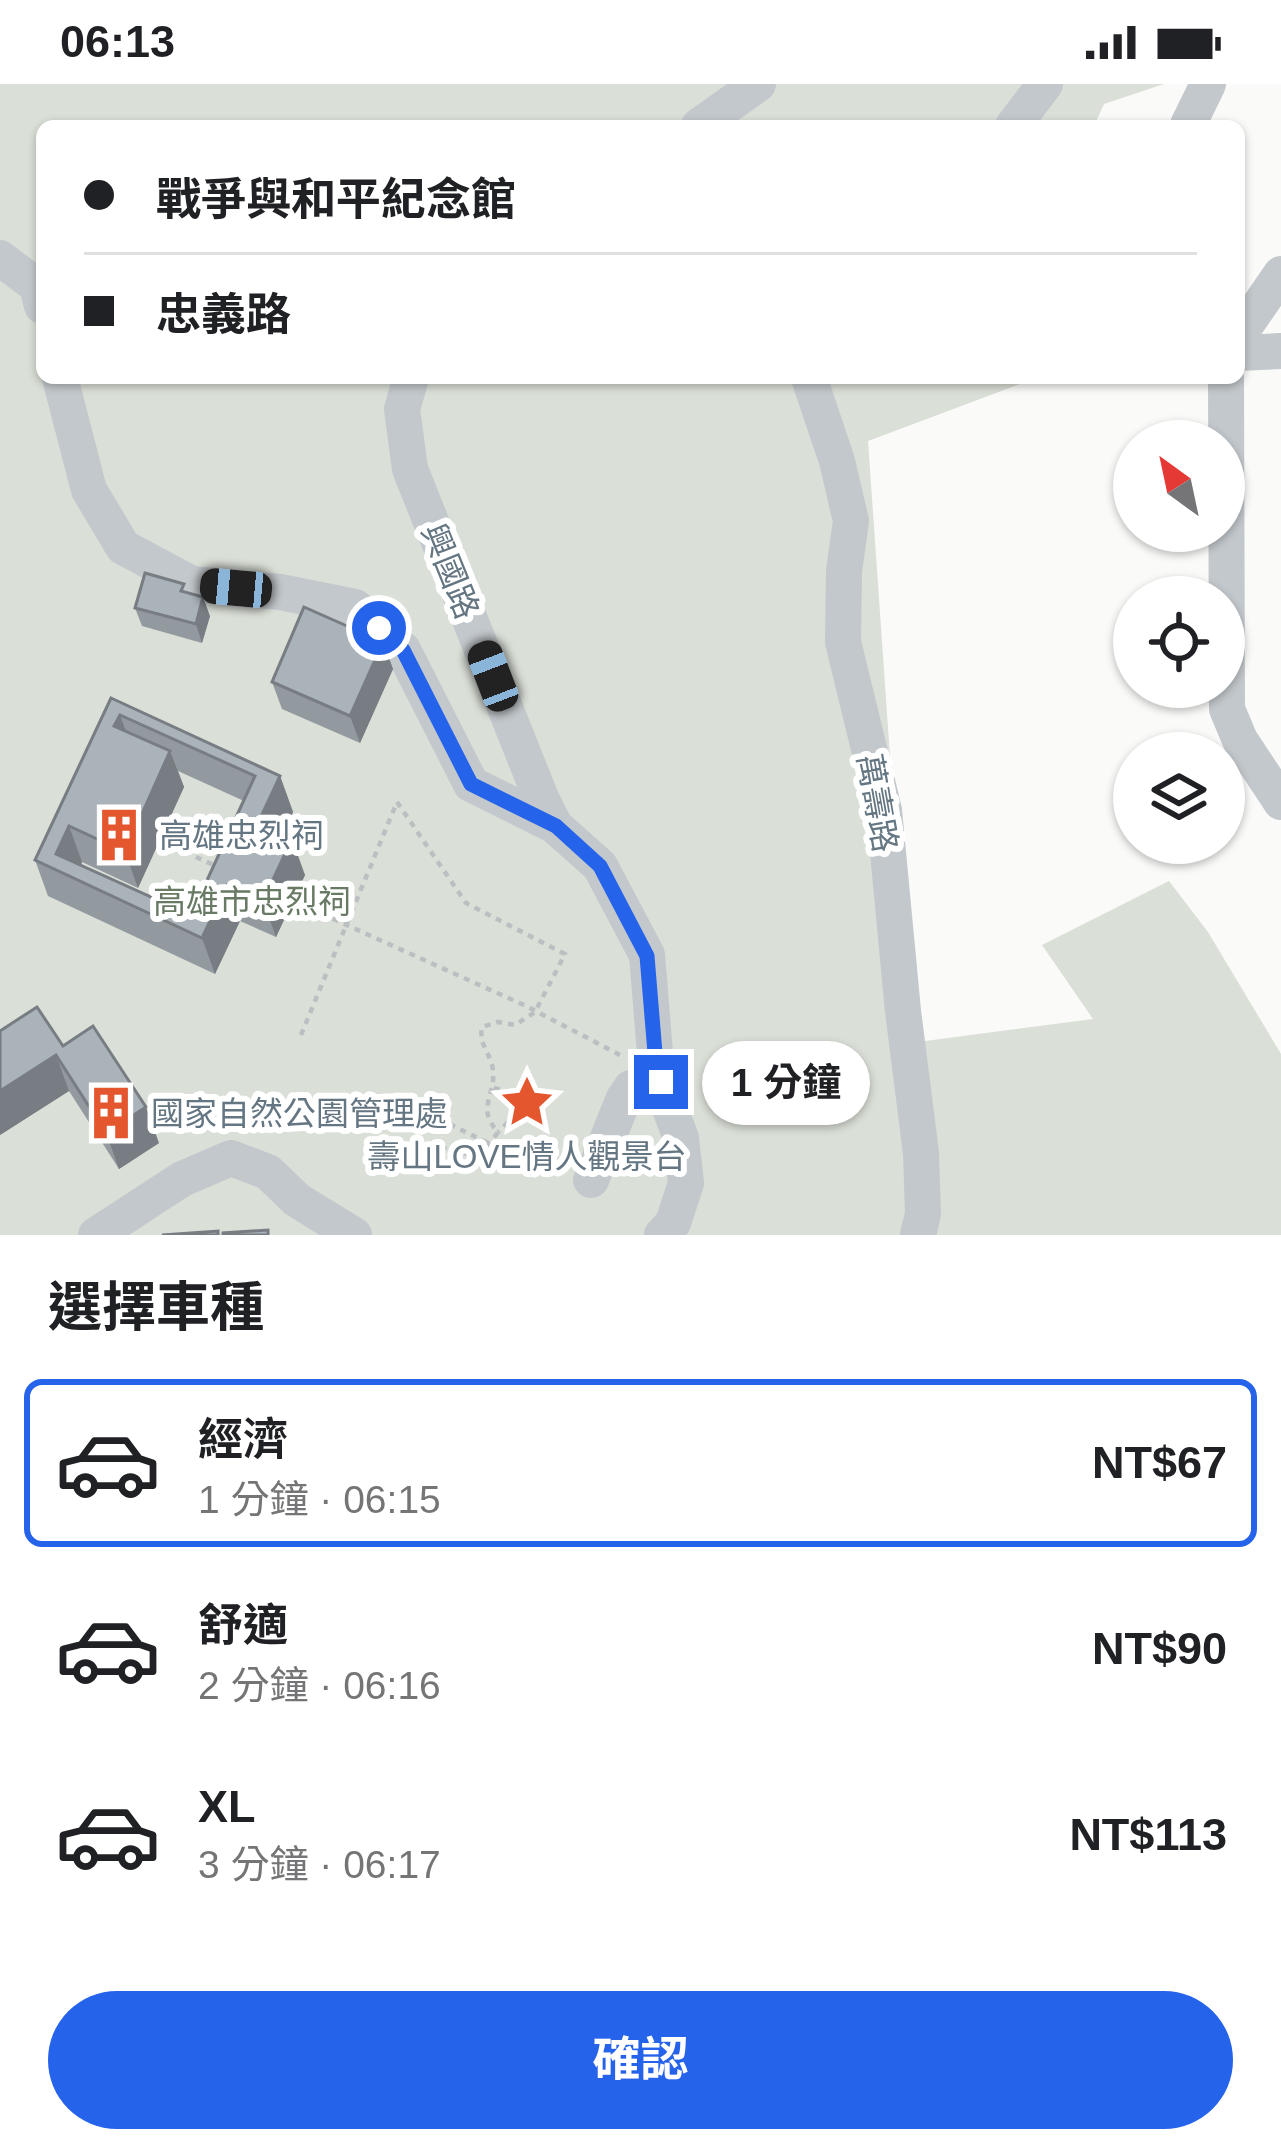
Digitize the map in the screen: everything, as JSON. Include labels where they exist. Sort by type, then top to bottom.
[{"type":"lane","points":[[707,120],[758,84]]},
{"type":"lane","points":[[1018,120],[1045,84]]},
{"type":"lane","points":[[1190,120],[1208,84]]},
{"type":"lane","points":[[0,258],[36,285]]},
{"type":"lane","points":[[1245,326],[1281,274]]},
{"type":"lane","points":[[1245,353],[1281,351]]},
{"type":"lane","points":[[62,384],[89,490],[123,547],[192,584],[280,592],[355,607],[403,650],[471,784],[556,826],[600,866],[647,956],[655,1053],[681,1138],[686,1184],[674,1223],[662,1235]]},
{"type":"lane","name":"興國路","points":[[409,384],[402,409],[410,469],[556,826]]},
{"type":"lane","name":"萬壽路","points":[[811,384],[851,521],[844,571],[843,642],[884,810],[921,1154],[923,1214],[918,1235]]},
{"type":"lane","points":[[1226,384],[1227,709],[1240,740],[1281,802]]},
{"type":"lane","points":[[591,1180],[624,1097],[632,1088],[661,1082]]},
{"type":"lane","points":[[96,1235],[182,1179],[231,1157],[268,1172],[297,1200],[354,1235]]},
{"type":"path","points":[[301,1035],[397,802],[466,903],[565,954],[535,1012],[515,1025],[498,1022],[482,1027],[480,1041],[492,1062],[494,1088],[486,1105],[490,1124],[498,1132]]},
{"type":"path","points":[[174,847],[217,866]]},
{"type":"path","points":[[282,896],[620,1055]]},
{"type":"path","points":[[444,1148],[460,1155],[473,1153],[490,1144],[513,1118],[515,1102],[507,1090],[494,1088]]},
{"type":"path","points":[[415,1130],[424,1112],[490,1144]]},
{"type":"green space","name":"高雄市忠烈祠","points":[[0,84],[1164,84],[1104,104],[1097,120],[36,120],[36,384],[1020,384],[868,441],[910,1043],[1093,1019],[1042,945],[1169,881],[1208,932],[1281,1054],[1281,1235],[0,1235]]},
{"type":"building","points":[[145,573],[184,584],[181,591],[203,597],[196,624],[135,608]]},
{"type":"building","points":[[304,607],[383,642],[350,716],[272,682]]},
{"type":"building","points":[[111,698],[280,776],[258,823],[292,839],[263,901],[227,885],[202,938],[35,860]],"holes":[[[120,715],[255,776],[191,915],[56,854],[69,826],[125,852],[170,751],[114,726]]]},
{"type":"building","points":[[37,1007],[63,1046],[93,1026],[146,1107],[106,1133],[56,1055],[0,1091],[0,1031]]},
{"type":"building","points":[[268,1230],[268,1235],[223,1235],[223,1233]]},
{"type":"building","points":[[218,1231],[218,1235],[162,1235]]},
{"type":"place","name":"高雄忠烈祠","points":[[119,835]]},
{"type":"place","name":"壽山LOVE情人觀景台","points":[[527,1102]]},
{"type":"place","name":"國家自然公園管理處","points":[[111,1113]]},
{"type":"route","points":[[379,628],[403,650],[471,784],[556,826],[600,866],[647,956],[661,1082]]}]
